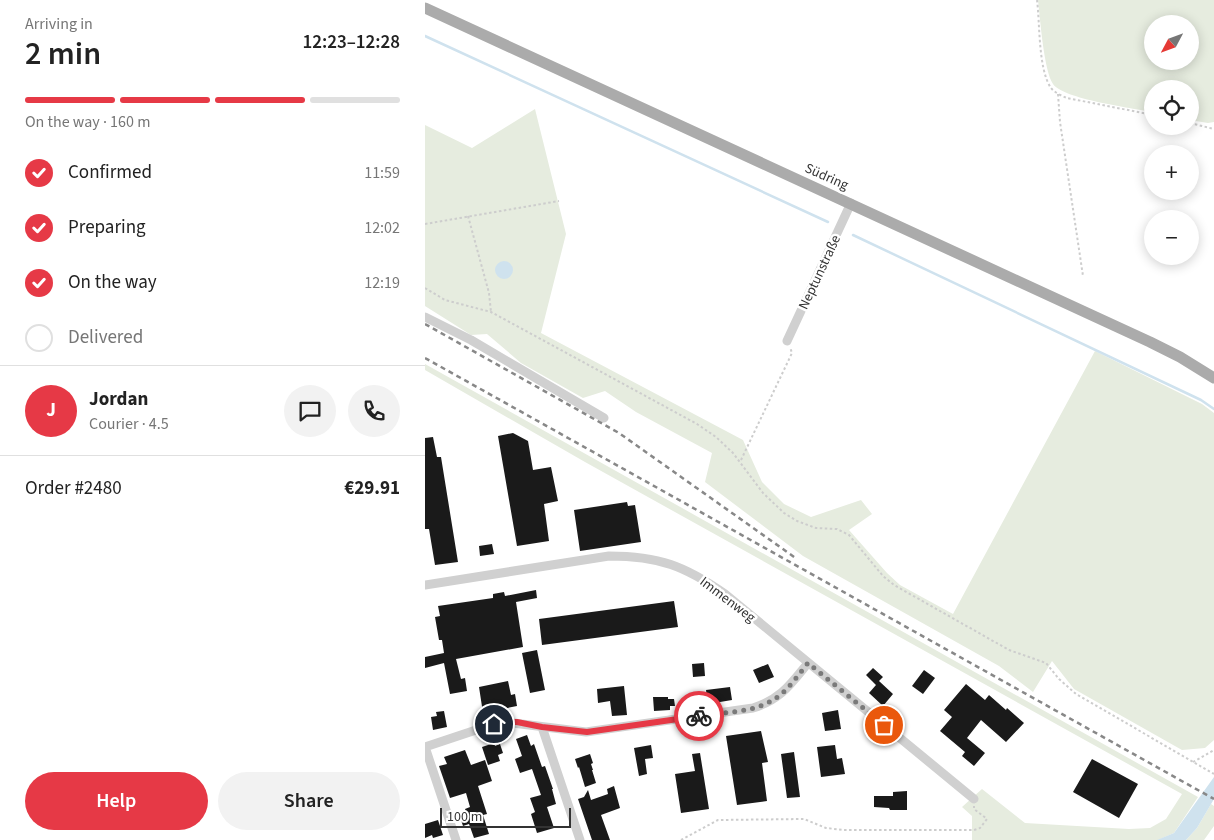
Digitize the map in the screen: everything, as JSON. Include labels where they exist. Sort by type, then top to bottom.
[{"type":"main road","name":"Südring","points":[[425,8],[1150,342],[1180,357],[1214,378]]},
{"type":"street","name":"Neptunstraße","points":[[787,341],[851,203]]},
{"type":"street","points":[[425,317],[471,340],[604,418]]},
{"type":"street","name":"Immenweg","points":[[425,584],[609,556],[632,556],[654,559],[677,566],[702,578],[725,594],[975,799]]},
{"type":"street","points":[[456,840],[425,747],[505,722],[587,732],[753,708],[773,700],[782,693],[808,663]]},
{"type":"street","points":[[542,727],[580,840]]},
{"type":"path","points":[[1037,0],[1042,63],[1051,87],[1058,94],[1067,98],[1144,114]]},
{"type":"path","points":[[1058,94],[1060,122],[1083,276]]},
{"type":"path","points":[[1199,125],[1214,129]]},
{"type":"path","points":[[425,224],[559,201]]},
{"type":"path","points":[[468,216],[489,293],[491,312]]},
{"type":"path","points":[[425,288],[445,300],[491,312],[697,424],[716,437],[740,461],[763,493],[784,513],[810,526],[837,529],[849,535],[883,576],[894,585],[1009,650],[1046,663],[1059,679],[1076,694],[1214,774]]},
{"type":"path","points":[[740,461],[793,353],[787,341]]},
{"type":"path","points":[[1193,762],[1214,750]]},
{"type":"path","points":[[681,840],[719,820],[804,819],[826,828],[844,830],[974,830],[980,828],[987,819],[974,809],[975,799]]},
{"type":"shaded area","points":[[1038,0],[1214,0],[1214,122],[1199,122],[1199,80],[1144,80],[1144,110],[1083,98],[1059,89],[1053,84],[1050,77],[1043,44]]},
{"type":"shaded area","points":[[535,109],[566,234],[541,333],[743,440],[762,482],[784,504],[811,517],[861,500],[872,514],[849,530],[900,585],[953,614],[1095,351],[1202,404],[1214,413],[1214,740],[1205,748],[1182,750],[1074,689],[1052,661],[1033,692],[999,666],[803,556],[705,482],[712,453],[636,412],[605,391],[583,398],[521,363],[487,334],[471,335],[425,306],[425,125],[472,148]]},
{"type":"shaded area","points":[[425,364],[1198,797],[1174,833],[1158,840],[972,840],[972,816],[962,807],[982,789],[1025,823],[1129,829],[1150,828],[1166,819],[1182,794],[585,462],[425,370]]},
{"type":"shaded area","points":[[1211,804],[1214,806],[1214,826],[1204,840],[1186,840],[1197,828]]},
{"type":"water","points":[[500,261],[508,261],[513,266],[511,277],[500,279],[495,274],[495,266]]},
{"type":"water","points":[[1214,777],[1214,799],[1197,828],[1186,840],[1157,840],[1174,833]]},
{"type":"building","points":[[513,433],[528,441],[533,470],[551,467],[558,501],[544,504],[549,541],[517,546],[498,436]]},
{"type":"building","points":[[433,437],[437,457],[441,457],[458,562],[435,565],[429,529],[425,529],[425,438]]},
{"type":"building","points":[[627,502],[628,506],[635,505],[641,542],[580,551],[574,510]]},
{"type":"building","points":[[492,544],[494,554],[480,556],[479,546]]},
{"type":"building","points":[[536,590],[537,598],[516,602],[523,647],[456,659],[461,679],[465,678],[467,691],[450,694],[444,663],[425,668],[425,657],[444,653],[442,640],[439,640],[435,617],[440,616],[438,606],[493,598],[493,594],[504,592],[505,596]]},
{"type":"building","points":[[674,601],[678,627],[542,645],[539,619]]},
{"type":"building","points":[[537,650],[545,690],[530,693],[522,653]]},
{"type":"building","points":[[704,663],[705,676],[693,677],[692,664]]},
{"type":"building","points":[[768,664],[774,677],[759,683],[753,670]]},
{"type":"building","points":[[873,668],[883,677],[879,681],[893,694],[883,706],[869,693],[876,685],[866,675]]},
{"type":"building","points":[[924,670],[935,678],[923,694],[912,686]]},
{"type":"building","points":[[508,681],[511,695],[515,694],[517,706],[483,713],[479,687]]},
{"type":"building","points":[[966,684],[985,700],[989,695],[1024,723],[1006,742],[981,720],[967,738],[985,753],[974,766],[962,756],[965,752],[940,731],[952,717],[944,710]]},
{"type":"building","points":[[624,686],[627,715],[612,716],[610,701],[598,703],[597,689]]},
{"type":"building","points":[[730,687],[732,700],[708,704],[706,690]]},
{"type":"building","points":[[653,697],[674,699],[675,706],[670,706],[670,710],[654,711]]},
{"type":"building","points":[[838,710],[841,729],[825,731],[822,713]]},
{"type":"building","points":[[444,711],[447,727],[433,730],[431,717],[437,716],[436,712]]},
{"type":"building","points":[[761,731],[768,762],[762,763],[767,801],[737,805],[726,736]]},
{"type":"building","points":[[527,735],[531,746],[534,744],[542,767],[545,766],[556,804],[547,807],[554,828],[537,833],[531,814],[535,812],[530,798],[541,795],[532,769],[520,773],[515,759],[522,756],[516,739]]},
{"type":"building","points":[[494,743],[495,746],[500,744],[503,753],[498,755],[500,761],[488,765],[482,747]]},
{"type":"building","points":[[651,745],[653,758],[645,759],[647,774],[639,776],[634,748]]},
{"type":"building","points":[[835,745],[837,759],[842,758],[845,774],[821,777],[817,747]]},
{"type":"building","points":[[465,750],[471,765],[485,760],[492,781],[478,786],[487,814],[483,815],[489,834],[474,838],[469,824],[463,826],[460,817],[467,814],[465,809],[470,807],[466,793],[450,798],[439,766],[447,764],[444,757]]},
{"type":"building","points":[[794,752],[800,797],[787,798],[781,754]]},
{"type":"building","points":[[700,753],[709,809],[681,813],[675,774],[695,771],[692,754]]},
{"type":"building","points":[[590,754],[596,783],[585,787],[575,759]]},
{"type":"building","points":[[1092,759],[1138,784],[1119,818],[1073,792]]},
{"type":"building","points":[[614,786],[620,808],[601,815],[610,840],[592,840],[578,799],[584,797],[588,790],[591,800],[608,794],[607,789]]},
{"type":"building","points":[[907,791],[907,810],[890,810],[889,808],[874,807],[874,796],[893,796],[893,792]]},
{"type":"building","points":[[438,820],[443,835],[433,838],[432,835],[425,838],[425,824]]},
{"type":"waterway","points":[[425,36],[828,222]]},
{"type":"waterway","points":[[853,235],[1201,400],[1214,409]]},
{"type":"railway","points":[[425,324],[619,433],[797,559]]},
{"type":"railway","points":[[425,358],[1214,799]]},
{"type":"way so far","points":[[699,716],[764,705],[782,693],[808,663],[884,725]]},
{"type":"route","points":[[494,724],[517,722],[587,732],[699,716]]}]
